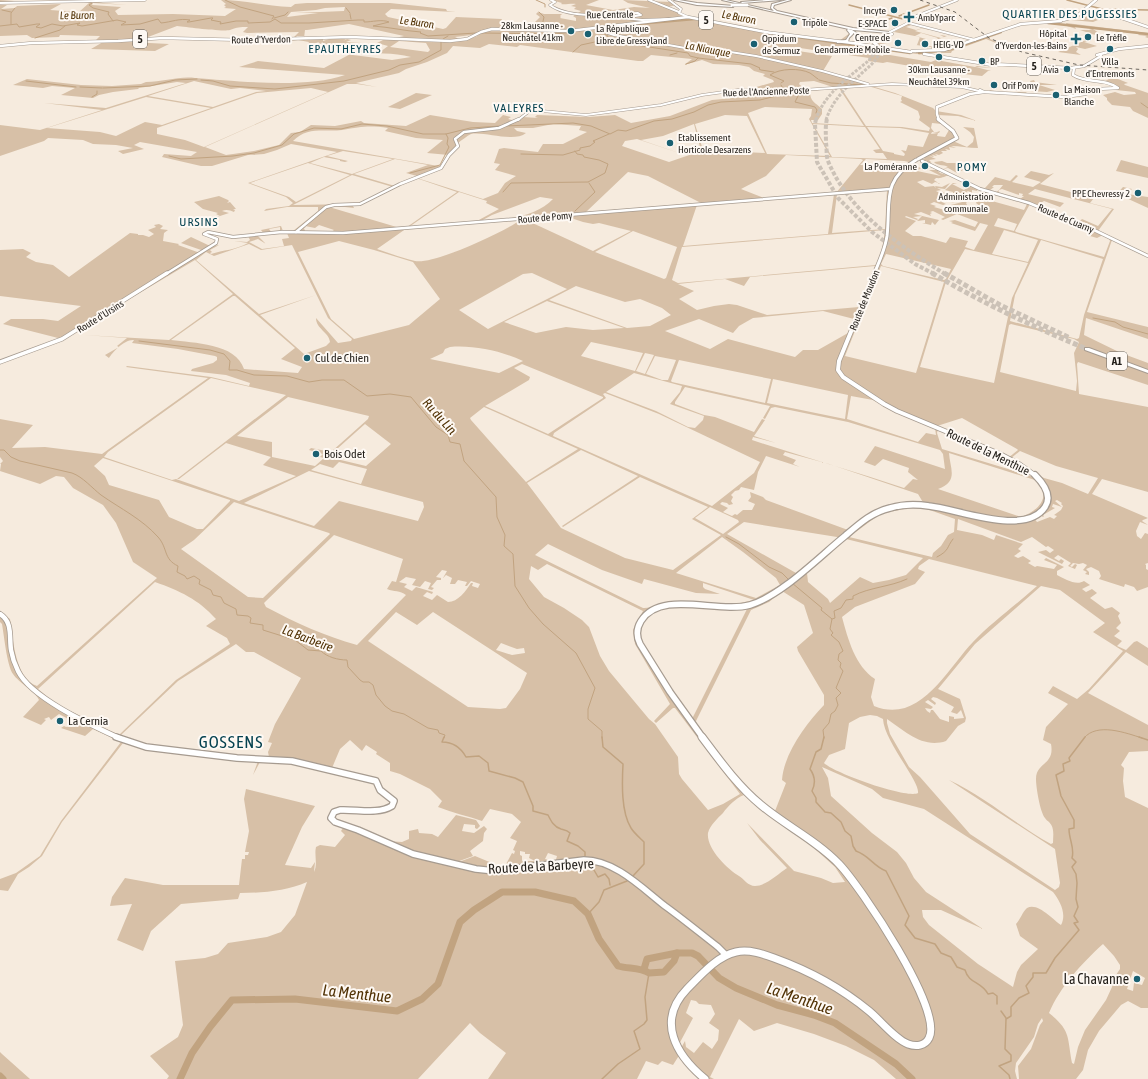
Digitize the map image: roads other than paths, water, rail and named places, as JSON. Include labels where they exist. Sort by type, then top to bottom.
[{"type":"highway","points":[[676,0],[694,4],[732,6],[787,0]]},
{"type":"highway","points":[[719,0],[855,30],[891,33]]},
{"type":"highway","points":[[722,0],[834,25],[867,38],[879,52]]},
{"type":"highway","points":[[727,0],[758,2],[780,0]]},
{"type":"highway","points":[[787,0],[775,4],[771,8],[776,12],[791,16]]},
{"type":"highway","points":[[834,25],[852,33],[852,42]]},
{"type":"highway","points":[[874,52],[872,42],[867,38],[865,32],[874,31],[891,33]]},
{"type":"highway","points":[[852,42],[850,39],[855,37],[867,38]]},
{"type":"highway","points":[[839,42],[852,42]]},
{"type":"highway","name":"A1","points":[[1148,369],[1088,348],[1148,372]]},
{"type":"main road","points":[[852,42],[860,45],[914,52],[944,50],[1027,23],[1062,20],[1074,17],[1096,0]]},
{"type":"main road","points":[[1085,10],[1106,12],[1148,27]]},
{"type":"main road","name":"5","points":[[603,28],[688,17],[779,34],[839,42]]},
{"type":"main road","name":"Route d'Yverdon","points":[[0,46],[32,42],[121,41],[163,38],[250,40],[350,36],[450,41],[467,39],[482,31],[498,29],[544,32],[603,28]]},
{"type":"main road","points":[[852,42],[878,40],[891,33]]},
{"type":"main road","name":"5","points":[[914,52],[997,65],[1073,70],[1100,56],[1112,52],[1148,46]]},
{"type":"main road","points":[[919,161],[925,154],[953,142],[957,137],[955,133],[939,121],[937,107],[966,95],[979,91],[1068,97],[1085,94],[1098,89],[1118,88],[1117,86],[1111,84],[1082,80],[1075,77],[1073,70]]},
{"type":"main road","name":"Route de Moudon","points":[[898,411],[844,378],[838,371],[837,367],[884,250],[887,235],[888,198],[890,189],[897,176],[910,164],[919,161]]},
{"type":"main road","name":"Route de la Menthue","points":[[726,955],[738,951],[751,952],[806,969],[831,982],[852,996],[905,1043],[920,1045],[927,1042],[930,1036],[931,1028],[928,1018],[907,967],[884,926],[850,877],[820,846],[764,807],[736,781],[676,702],[644,651],[638,639],[637,630],[640,621],[648,612],[656,608],[675,604],[722,608],[743,607],[766,599],[870,516],[892,507],[921,505],[942,507],[986,519],[1005,521],[1019,520],[1035,514],[1045,506],[1048,494],[1041,480],[1029,470],[1015,462],[951,433],[898,411]]},
{"type":"main road","points":[[705,1079],[694,1069],[682,1054],[674,1036],[672,1013],[678,1001],[700,978],[726,955]]},
{"type":"street","points":[[0,3],[19,4],[61,1],[145,0]]},
{"type":"street","name":"Rue Centrale","points":[[551,0],[555,2],[550,5],[554,9],[577,14],[638,13],[641,15],[624,18],[642,20],[670,19]]},
{"type":"street","points":[[649,0],[679,11]]},
{"type":"street","points":[[669,0],[680,8],[679,14],[688,17]]},
{"type":"street","points":[[891,33],[915,18],[957,0]]},
{"type":"street","points":[[908,22],[976,40]]},
{"type":"street","points":[[603,28],[605,32],[614,35],[666,45],[696,50],[730,51],[756,56],[822,71],[870,85]]},
{"type":"street","name":"Rue de l'Ancienne Poste","points":[[296,232],[326,207],[334,205],[360,204],[398,185],[443,166],[448,156],[458,146],[454,139],[459,135],[474,129],[500,128],[518,120],[531,110],[565,114],[586,114],[661,105],[702,95],[728,91],[786,91],[900,84],[957,87],[979,91]]},
{"type":"street","name":"Route de Cuarny","points":[[919,161],[980,189],[1029,203],[1089,228],[1148,256]]},
{"type":"street","name":"Route de Pomy","points":[[206,236],[204,233],[208,232],[233,237],[276,232],[343,233],[890,189]]},
{"type":"street","name":"Route d'Ursins","points":[[0,362],[62,339],[216,243],[217,240],[206,236]]},
{"type":"street","name":"Route de la Barbeyre","points":[[0,614],[5,617],[9,626],[11,651],[18,671],[42,697],[48,702],[118,738],[146,747],[237,758],[292,761],[376,781],[380,790],[394,801],[394,806],[392,809],[384,811],[343,809],[334,812],[331,818],[335,822],[425,858],[476,869],[495,871],[584,860],[593,860],[603,863],[627,876],[718,947],[726,955]]},
{"type":"waterway","points":[[225,0],[240,7],[274,16],[272,19]]},
{"type":"waterway","points":[[536,0],[545,4],[545,7]]},
{"type":"waterway","points":[[1067,0],[1102,9],[1148,10]]},
{"type":"waterway","points":[[89,2],[92,3],[89,5],[93,8],[109,12],[108,14],[113,21]]},
{"type":"waterway","points":[[849,5],[903,19]]},
{"type":"waterway","points":[[910,12],[929,5]]},
{"type":"waterway","points":[[11,24],[11,13],[15,8]]},
{"type":"waterway","points":[[346,8],[350,13]]},
{"type":"waterway","points":[[2,10],[11,12]]},
{"type":"waterway","points":[[274,18],[285,15],[288,12]]},
{"type":"waterway","points":[[539,12],[544,17],[541,30]]},
{"type":"waterway","name":"Le Buron","points":[[350,14],[351,19]]},
{"type":"waterway","points":[[899,16],[904,14]]},
{"type":"waterway","name":"Le Buron","points":[[113,21],[126,22],[121,25],[140,24],[158,19],[161,23],[182,19],[190,20],[187,22],[189,22],[213,18],[211,20],[221,22],[220,24],[236,21],[248,21],[248,23],[270,22],[275,19],[281,23],[364,20],[364,22],[386,21],[389,22],[373,26],[421,32],[420,33],[428,36],[476,33]]},
{"type":"waterway","points":[[876,24],[892,18]]},
{"type":"waterway","name":"Le Buron","points":[[637,24],[695,19]]},
{"type":"waterway","name":"Le Buron","points":[[0,26],[17,24],[19,27],[40,24],[36,27],[41,28],[52,24],[63,26],[80,23],[77,25],[82,26],[113,21]]},
{"type":"waterway","name":"Le Buron","points":[[1048,23],[1148,34]]},
{"type":"waterway","name":"Le Buron","points":[[609,28],[625,25]]},
{"type":"waterway","points":[[35,38],[60,30],[65,26]]},
{"type":"waterway","name":"La Niauque","points":[[599,31],[608,36],[606,40],[623,41],[630,44],[688,53],[690,56],[698,58]]},
{"type":"waterway","name":"Le Buron","points":[[481,33],[555,34],[573,32]]},
{"type":"waterway","name":"Le Buron","points":[[919,53],[952,49],[1001,32]]},
{"type":"waterway","name":"Le Buron","points":[[443,39],[448,36]]},
{"type":"waterway","name":"Le Buron","points":[[797,37],[910,53]]},
{"type":"waterway","points":[[573,52],[581,45],[604,40]]},
{"type":"waterway","points":[[201,80],[213,81],[230,86],[275,89],[344,81],[389,70],[400,65],[419,62],[441,50],[441,42]]},
{"type":"waterway","name":"La Niauque","points":[[670,55],[677,53]]},
{"type":"waterway","points":[[686,64],[695,61],[698,58]]},
{"type":"waterway","name":"La Niauque","points":[[698,58],[751,64],[760,68],[759,69],[761,70],[774,72]]},
{"type":"waterway","points":[[781,83],[784,81],[770,75],[784,70],[796,70],[806,71],[818,79]]},
{"type":"waterway","points":[[103,88],[150,86],[175,80],[197,79]]},
{"type":"waterway","points":[[819,80],[831,83],[863,85]]},
{"type":"waterway","points":[[26,81],[76,87]]},
{"type":"waterway","points":[[781,85],[784,90]]},
{"type":"waterway","points":[[80,87],[102,88]]},
{"type":"waterway","points":[[791,87],[797,89]]},
{"type":"waterway","points":[[92,97],[97,94],[97,91]]},
{"type":"waterway","points":[[799,91],[800,92],[795,102],[815,107],[817,110],[816,113]]},
{"type":"waterway","points":[[990,91],[999,92]]},
{"type":"waterway","points":[[506,126],[573,123],[591,126],[610,134],[618,130],[626,131],[654,121],[672,119],[694,112],[708,105],[721,102],[760,100],[784,94],[785,92]]},
{"type":"waterway","points":[[1018,93],[1026,93]]},
{"type":"waterway","points":[[1141,103],[1148,108]]},
{"type":"waterway","points":[[169,156],[181,159],[233,156],[254,153],[282,145],[294,134],[314,128],[341,129],[362,124],[387,126],[423,134],[446,134]]},
{"type":"waterway","points":[[446,134],[470,128],[501,126]]},
{"type":"waterway","points":[[410,173],[440,165],[449,147],[447,144],[448,138],[446,134]]},
{"type":"waterway","points":[[575,151],[580,150],[580,148],[590,146],[595,142],[593,141],[609,134]]},
{"type":"waterway","points":[[503,192],[511,183],[588,182],[605,173],[608,164],[599,160],[584,157],[583,155],[577,154],[575,151]]},
{"type":"waterway","points":[[521,154],[563,155],[575,151]]},
{"type":"waterway","points":[[575,211],[595,192],[589,183]]},
{"type":"waterway","points":[[1093,318],[1115,322],[1123,327],[1148,334]]},
{"type":"waterway","name":"Ru du Lin","points":[[139,341],[210,350],[224,354],[230,361],[229,370],[237,370],[254,375],[287,376],[309,382],[322,380],[344,380],[367,396],[390,394],[411,397],[436,427],[448,435],[450,442],[460,444],[464,461],[496,497],[497,517],[505,535],[504,546],[513,554],[515,586],[529,608],[543,624],[576,653],[595,688],[588,709],[588,719],[602,731],[602,737]]},
{"type":"waterway","name":"La Barbeire","points":[[0,450],[4,450],[11,457],[20,461],[72,473],[80,477],[101,495],[138,519],[152,531],[161,541],[170,560],[178,566],[177,572],[185,576],[187,579],[194,576],[200,580],[199,584],[211,590],[213,595],[221,597],[224,603],[236,609],[237,615],[248,616],[251,618],[250,623],[263,625],[263,630],[295,640],[308,650],[321,651],[333,658],[347,660],[348,667],[360,680],[363,682],[369,682],[373,685],[376,695],[385,706],[392,711],[404,714],[428,728],[438,730],[439,733],[445,735],[444,738]]},
{"type":"waterway","points":[[726,537],[739,544],[769,567],[782,573],[790,581]]},
{"type":"waterway","points":[[937,557],[946,551],[953,539]]},
{"type":"waterway","points":[[832,619],[835,618],[834,611],[841,608],[846,600],[853,599],[853,596],[907,579]]},
{"type":"waterway","points":[[792,583],[822,608],[821,610],[832,619]]},
{"type":"waterway","points":[[824,737],[823,730],[829,723],[831,714],[835,711],[838,705],[836,698],[841,693],[836,688],[843,671],[840,667],[841,663],[838,660],[839,654],[843,651],[839,642],[831,635],[833,633],[830,629],[832,619]]},
{"type":"waterway","points":[[1085,737],[1090,733],[1096,731],[1112,730],[1142,738]]},
{"type":"waterway","name":"La Barbeire","points":[[444,737],[442,742],[450,743],[456,746],[466,757],[479,756],[488,763],[489,771],[515,778],[523,782],[533,806],[533,811],[548,815],[556,827],[569,832],[567,841],[578,846],[585,852],[585,856]]},
{"type":"waterway","name":"Ru du Lin","points":[[602,737],[603,747],[623,764],[622,788],[625,814],[635,834],[644,842],[644,864],[633,876]]},
{"type":"waterway","points":[[824,737],[821,749],[816,752],[810,769],[814,777],[812,791],[816,798],[816,802],[825,812],[831,813],[841,822],[845,831],[851,836],[853,846],[856,851],[886,871],[909,916],[905,925],[915,938],[935,944],[941,953],[951,957],[957,967],[965,970],[969,978],[982,987],[988,994],[993,993],[997,996],[997,1004]]},
{"type":"waterway","points":[[1010,1079],[1009,1075],[999,1066],[1011,1061],[1011,1055],[1005,1049],[1006,1019],[1011,1016],[1011,1007],[1019,998],[1029,993],[1026,986],[1033,977],[1033,973],[1046,973],[1055,958],[1079,930],[1074,923],[1078,922],[1074,916],[1078,907],[1076,899],[1076,874],[1072,867],[1076,862],[1072,858],[1073,851],[1069,829],[1074,828],[1074,820],[1061,796],[1056,775],[1064,771],[1063,764],[1070,761],[1069,758],[1085,737]]},
{"type":"waterway","points":[[1142,738],[1148,740]]},
{"type":"waterway","name":"La Barbeire","points":[[590,863],[598,877],[605,874],[609,879],[610,885]]},
{"type":"waterway","name":"Ru du Lin","points":[[588,914],[599,902],[604,890],[627,881]]},
{"type":"waterway","name":"La Menthue","points":[[180,1079],[192,1053],[210,1027],[232,1000],[295,999],[397,1011],[422,999],[438,984],[460,922],[474,910],[502,892],[535,892],[574,901],[588,914],[599,939],[618,966],[638,969],[649,973],[664,972],[674,961],[677,953]]},
{"type":"waterway","name":"La Menthue","points":[[644,969],[647,959],[677,953]]},
{"type":"waterway","name":"La Menthue","points":[[677,953],[692,953],[698,956],[719,978],[736,988],[777,1005],[814,1015],[835,1023],[896,1064],[912,1079]]},
{"type":"waterway","points":[[602,1079],[618,1064],[640,1049],[634,1031],[647,1020],[645,997],[649,973]]},
{"type":"waterway","points":[[1001,1011],[1006,1018]]},
{"type":"waterway","name":"La Menthue","points":[[0,1076],[3,1079]]},
{"type":"tunnel","points":[[816,120],[819,112],[832,92],[868,61],[874,53]]},
{"type":"tunnel","points":[[826,120],[840,95],[873,63],[879,54]]},
{"type":"tunnel","points":[[816,119],[817,162],[838,198],[872,232],[915,264],[934,274]]},
{"type":"tunnel","points":[[827,119],[827,159],[837,179],[849,196],[862,212],[878,226],[911,252],[945,274]]},
{"type":"tunnel","points":[[932,273],[1008,314],[1087,349]]},
{"type":"tunnel","points":[[944,273],[1000,305],[1070,338]]},
{"type":"railway","points":[[920,0],[955,12],[989,38],[1022,52],[1079,65],[1148,70]]},
{"type":"place","name":"Incyte","points":[[894,10]]},
{"type":"place","name":"AmbYparc","points":[[909,17]]},
{"type":"place","name":"Tripōle","points":[[794,22]]},
{"type":"place","name":"E-SPACE","points":[[895,23]]},
{"type":"place","name":"28km Lausanne - Neuchâtel 41km","points":[[571,31]]},
{"type":"place","name":"La République Libre de Gressyland","points":[[588,34]]},
{"type":"place","name":"Le Trèfle","points":[[1088,37]]},
{"type":"place","name":"Hôpital d'Yverdon-les-Bains","points":[[1076,39]]},
{"type":"place","name":"Centre de Gendarmerie Mobile","points":[[898,43]]},
{"type":"place","name":"Oppidum de Sermuz","points":[[754,44]]},
{"type":"place","name":"HEIG-VD","points":[[925,44]]},
{"type":"place","name":"Villa d’Entremonts","points":[[1110,49]]},
{"type":"place","name":"30km Lausanne - Neuchâtel 39km","points":[[939,57]]},
{"type":"place","name":"BP","points":[[982,61]]},
{"type":"place","name":"Avia","points":[[1067,69]]},
{"type":"place","name":"Orif Pomy","points":[[994,85]]},
{"type":"place","name":"La Maison Blanche","points":[[1056,95]]},
{"type":"place","name":"Etablissement Horticole Desarzens","points":[[670,143]]},
{"type":"place","name":"La Poméranne","points":[[925,166]]},
{"type":"place","name":"Administration communale","points":[[966,184]]},
{"type":"place","name":"PPE Chevressy 2","points":[[1138,193]]},
{"type":"place","name":"Cul de Chien","points":[[307,358]]},
{"type":"place","name":"Bois Odet","points":[[316,454]]},
{"type":"place","name":"La Cernia","points":[[60,721]]},
{"type":"place","name":"La Chavanne","points":[[1137,979]]},
{"type":"district","name":"QUARTIER DES PUGESSIES","points":[[1070,14]]},
{"type":"district","name":"EPAUTHEYRES","points":[[345,49]]},
{"type":"district","name":"VALEYRES","points":[[519,108]]},
{"type":"district","name":"POMY","points":[[972,167]]},
{"type":"district","name":"URSINS","points":[[199,222]]},
{"type":"district","name":"GOSSENS","points":[[231,742]]}]
